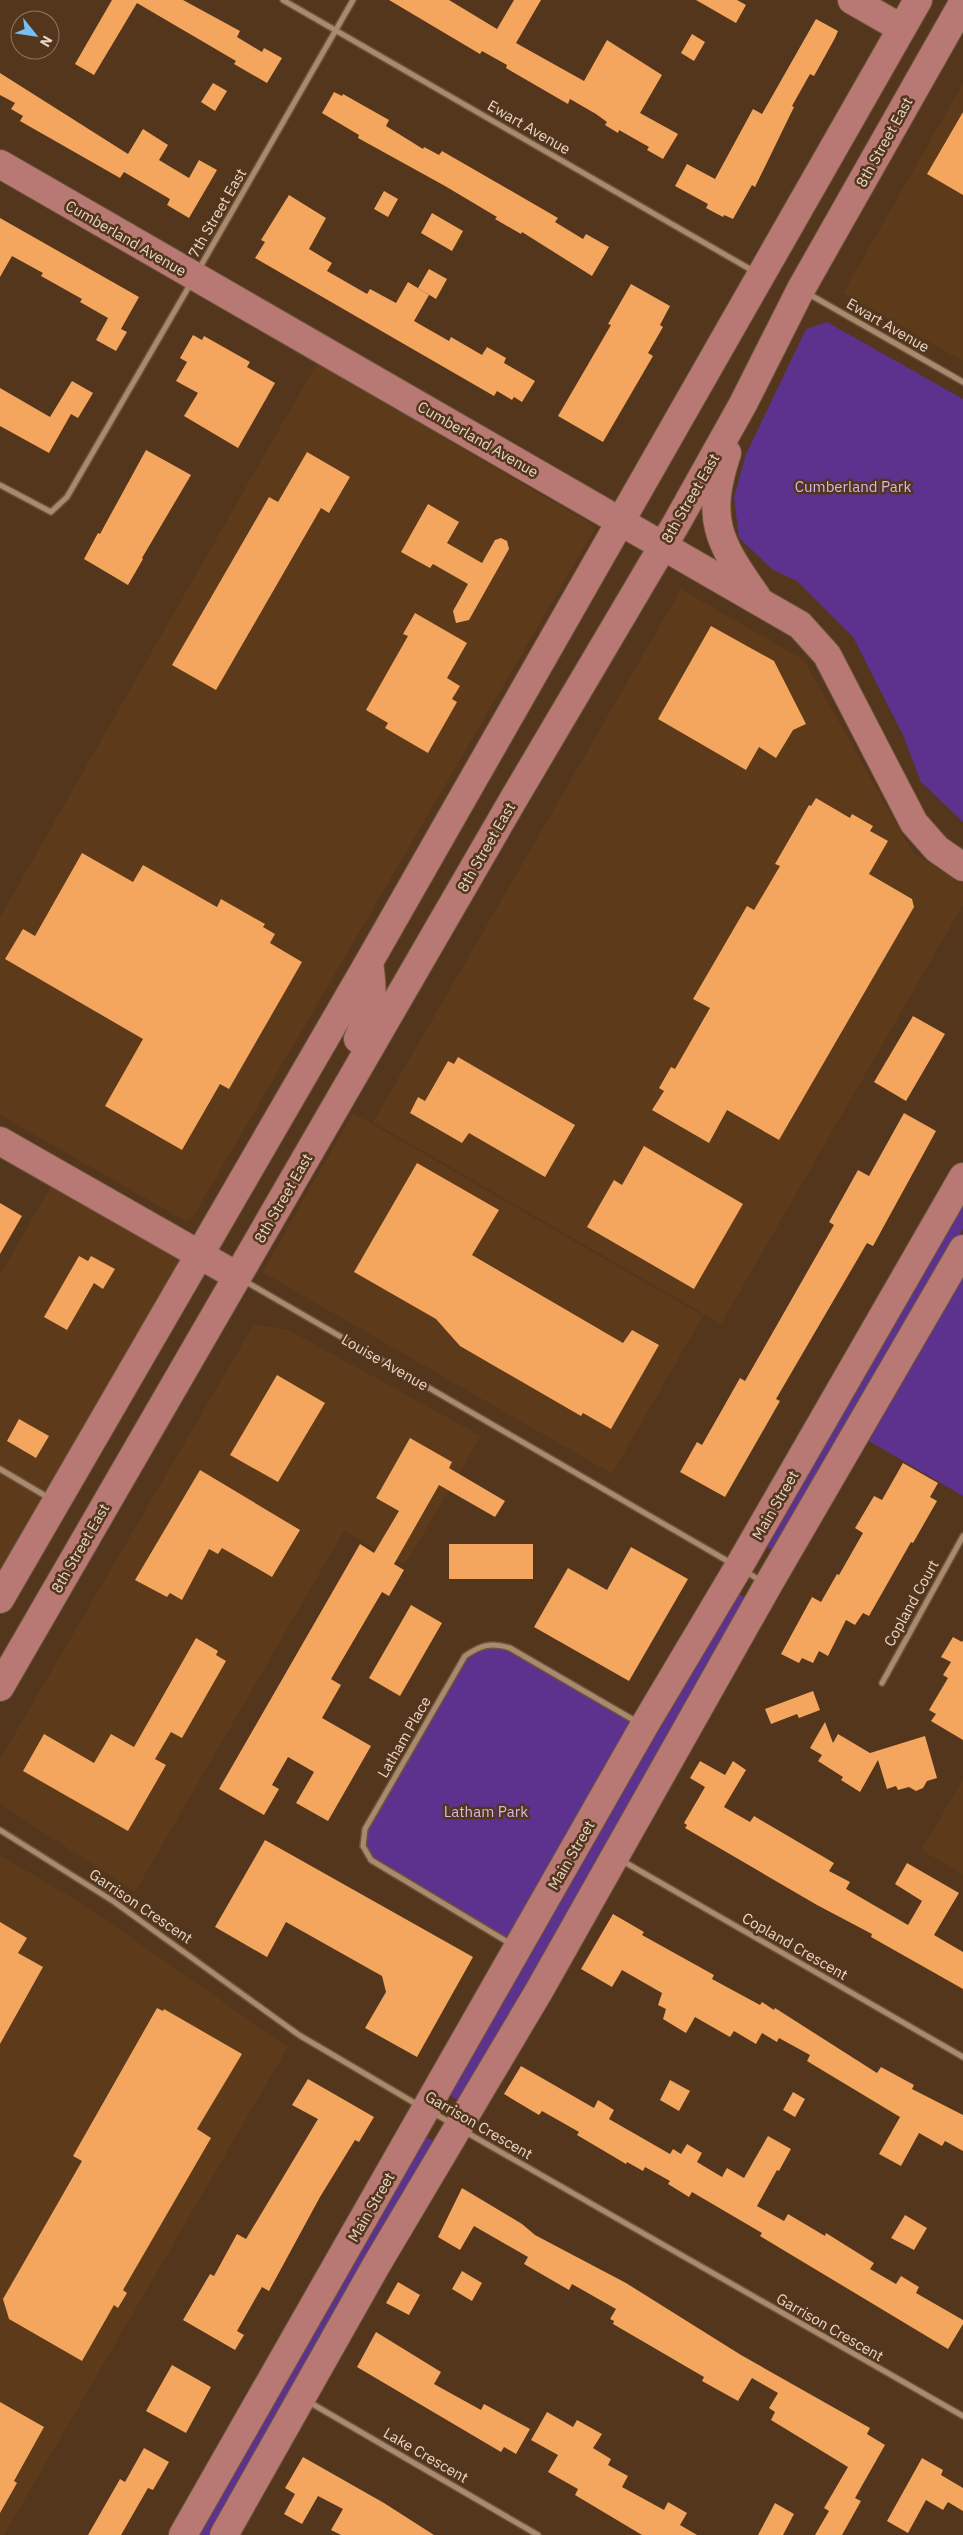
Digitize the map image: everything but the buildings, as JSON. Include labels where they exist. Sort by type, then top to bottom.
[{"type":"main road","points":[[852,0],[901,28]]},
{"type":"main road","points":[[0,1599],[369,962],[918,0]]},
{"type":"main road","name":"8th Street East","points":[[0,1687],[321,1131],[663,546],[743,404],[801,289],[963,3]]},
{"type":"main road","name":"Cumberland Avenue","points":[[0,164],[194,278],[800,625],[827,655],[914,823],[937,849],[963,867]]},
{"type":"main road","points":[[743,404],[719,478],[715,517],[729,557],[761,602]]},
{"type":"main road","points":[[890,778],[943,829],[963,845]]},
{"type":"main road","points":[[321,1131],[332,1090],[371,1012],[372,982],[369,962]]},
{"type":"main road","name":"Louise Avenue","points":[[0,1141],[237,1276]]},
{"type":"main road","name":"Main Street","points":[[183,2535],[644,1726],[738,1568],[963,1177]]},
{"type":"main road","points":[[224,2535],[301,2397],[457,2126],[539,1990],[768,1585],[963,1249]]},
{"type":"street","name":"Ewart Avenue","points":[[283,0],[762,276]]},
{"type":"street","name":"7th Street East","points":[[0,485],[51,512],[68,497],[353,0]]},
{"type":"street","name":"Ewart Avenue","points":[[801,289],[963,382]]},
{"type":"street","name":"Louise Avenue","points":[[237,1276],[768,1585]]},
{"type":"street","points":[[0,1469],[56,1502]]},
{"type":"street","name":"Copland Court","points":[[882,1683],[963,1536]]},
{"type":"street","name":"Latham Place","points":[[518,1948],[371,1860],[363,1846],[365,1829],[466,1656],[480,1646],[496,1644],[510,1648],[644,1726]]},
{"type":"street","name":"Garrison Crescent","points":[[0,1830],[154,1929],[299,2035],[963,2416]]},
{"type":"street","name":"Copland Crescent","points":[[614,1856],[963,2057]]},
{"type":"street","name":"Lake Crescent","points":[[301,2397],[538,2535]]},
{"type":"shaded area","points":[[963,83],[963,361],[843,293]]},
{"type":"shaded area","points":[[317,363],[596,527],[194,1215],[188,1220],[181,1219],[0,1115],[0,917]]},
{"type":"shaded area","points":[[681,589],[804,660],[913,853],[963,882],[963,905],[721,1324],[373,1122]]},
{"type":"shaded area","points":[[353,1113],[703,1316],[612,1474],[262,1272]]},
{"type":"shaded area","points":[[58,1174],[199,1255],[0,1599],[0,1275]]},
{"type":"shaded area","points":[[254,1324],[289,1330],[481,1436],[405,1565],[344,1531],[135,1892],[0,1804],[0,1759]]},
{"type":"shaded area","points":[[963,1779],[963,1875],[921,1850]]},
{"type":"shaded area","points":[[0,1855],[83,1904],[288,2047],[4,2535],[0,2535]]},
{"type":"green space","name":"Cumberland Park","points":[[827,322],[963,399],[963,822],[921,782],[903,735],[853,637],[797,581],[773,570],[739,538],[734,497],[746,454],[806,329]]},
{"type":"green space","points":[[963,1197],[963,1229],[777,1552],[766,1547]]},
{"type":"green space","points":[[963,1275],[963,1496],[869,1441]]},
{"type":"green space","points":[[738,1593],[747,1599],[463,2098],[456,2099],[451,2096],[449,2091],[734,1595]]},
{"type":"green space","name":"Latham Park","points":[[480,1645],[510,1648],[644,1726],[518,1948],[371,1860],[363,1846],[365,1829],[465,1656]]},
{"type":"green space","points":[[425,2137],[434,2141],[435,2145],[211,2535],[193,2535]]}]
